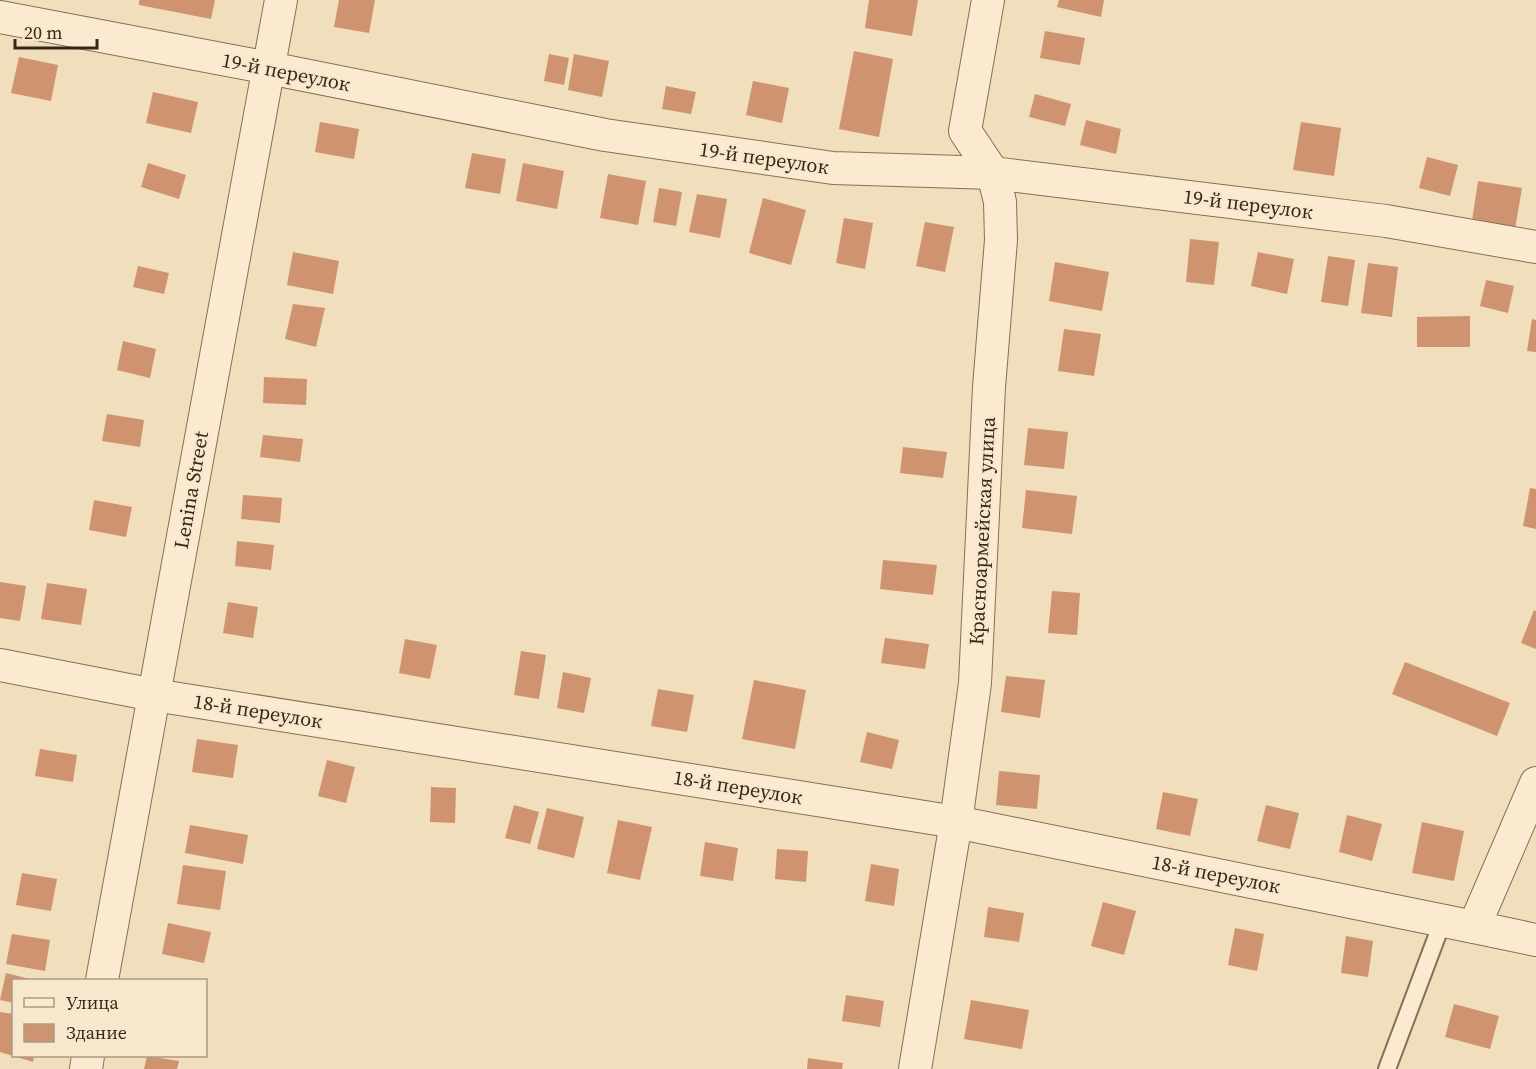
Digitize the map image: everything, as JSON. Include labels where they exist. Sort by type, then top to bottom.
[{"type":"street","name":"Lenina Street","points":[[102,979],[281,0]]},
{"type":"street","name":"Красноармейская улица","points":[[915,1069],[956,822],[975,683],[989,387],[1001,240],[1000,202],[993,173],[964,131],[988,0]]},
{"type":"street","name":"19-й переулок","points":[[0,17],[605,135],[833,168],[993,173],[1386,221],[1536,247]]},
{"type":"street","name":"18-й переулок","points":[[0,665],[154,695],[956,822],[1536,940]]},
{"type":"street","points":[[1474,927],[1536,783]]},
{"type":"lane","points":[[1387,1069],[1443,920]]},
{"type":"building","points":[[139,0],[215,0],[211,19],[139,5]]},
{"type":"building","points":[[339,0],[375,0],[369,33],[334,27]]},
{"type":"building","points":[[869,0],[918,0],[912,36],[865,28]]},
{"type":"building","points":[[1059,0],[1104,0],[1101,17],[1057,7]]},
{"type":"building","points":[[1045,31],[1085,38],[1080,65],[1040,58]]},
{"type":"building","points":[[854,51],[893,59],[879,137],[839,129]]},
{"type":"building","points":[[549,54],[569,58],[564,85],[544,81]]},
{"type":"building","points":[[574,54],[609,61],[602,97],[568,90]]},
{"type":"building","points":[[19,57],[58,65],[51,101],[11,93]]},
{"type":"building","points":[[753,81],[789,88],[782,123],[746,115]]},
{"type":"building","points":[[666,86],[696,92],[691,114],[662,109]]},
{"type":"building","points":[[153,92],[198,102],[191,133],[146,123]]},
{"type":"building","points":[[1035,94],[1071,104],[1065,126],[1029,117]]},
{"type":"building","points":[[1086,120],[1121,129],[1116,154],[1080,145]]},
{"type":"building","points":[[320,122],[359,129],[354,159],[315,152]]},
{"type":"building","points":[[1301,122],[1341,128],[1334,176],[1293,170]]},
{"type":"building","points":[[472,153],[506,159],[500,194],[465,188]]},
{"type":"building","points":[[1427,157],[1458,165],[1450,196],[1419,188]]},
{"type":"building","points":[[148,163],[186,175],[179,199],[141,187]]},
{"type":"building","points":[[523,163],[564,171],[557,209],[516,201]]},
{"type":"building","points":[[608,174],[646,181],[638,225],[600,218]]},
{"type":"building","points":[[1478,181],[1522,188],[1515,229],[1472,221]]},
{"type":"building","points":[[659,188],[682,192],[676,226],[653,222]]},
{"type":"building","points":[[697,194],[727,199],[720,238],[689,232]]},
{"type":"building","points":[[763,198],[806,210],[791,265],[749,253]]},
{"type":"building","points":[[844,218],[873,223],[865,269],[836,263]]},
{"type":"building","points":[[925,222],[954,227],[945,272],[916,266]]},
{"type":"building","points":[[1190,239],[1219,242],[1214,285],[1186,282]]},
{"type":"building","points":[[293,252],[339,261],[333,294],[287,285]]},
{"type":"building","points":[[1258,252],[1294,259],[1287,294],[1251,286]]},
{"type":"building","points":[[1328,256],[1355,260],[1348,306],[1321,302]]},
{"type":"building","points":[[1055,262],[1109,272],[1102,311],[1049,301]]},
{"type":"building","points":[[1368,263],[1398,267],[1392,317],[1361,313]]},
{"type":"building","points":[[138,266],[169,273],[164,294],[133,287]]},
{"type":"building","points":[[1486,280],[1514,286],[1508,313],[1480,306]]},
{"type":"building","points":[[293,304],[325,308],[316,347],[285,339]]},
{"type":"building","points":[[1470,316],[1470,347],[1417,347],[1417,317]]},
{"type":"building","points":[[1532,319],[1536,320],[1536,352],[1527,351]]},
{"type":"building","points":[[1064,329],[1101,334],[1094,376],[1058,371]]},
{"type":"building","points":[[123,341],[156,349],[150,378],[117,370]]},
{"type":"building","points":[[264,377],[307,379],[306,405],[263,403]]},
{"type":"building","points":[[107,414],[144,420],[140,447],[102,441]]},
{"type":"building","points":[[1028,428],[1068,432],[1064,469],[1024,465]]},
{"type":"building","points":[[263,435],[303,439],[300,462],[260,457]]},
{"type":"building","points":[[903,447],[947,452],[943,478],[900,473]]},
{"type":"building","points":[[1530,488],[1536,489],[1536,529],[1523,526]]},
{"type":"building","points":[[1026,490],[1077,496],[1072,534],[1022,528]]},
{"type":"building","points":[[243,495],[282,498],[280,523],[241,519]]},
{"type":"building","points":[[94,500],[132,507],[126,537],[89,530]]},
{"type":"building","points":[[237,541],[274,545],[271,570],[235,566]]},
{"type":"building","points":[[883,560],[937,565],[933,595],[880,589]]},
{"type":"building","points":[[0,582],[26,586],[20,621],[0,618]]},
{"type":"building","points":[[47,583],[87,589],[81,625],[41,619]]},
{"type":"building","points":[[1052,591],[1080,593],[1077,635],[1048,633]]},
{"type":"building","points":[[228,602],[258,607],[253,638],[223,633]]},
{"type":"building","points":[[1534,610],[1536,611],[1536,649],[1521,643]]},
{"type":"building","points":[[885,638],[929,644],[925,669],[881,663]]},
{"type":"building","points":[[405,639],[437,645],[430,679],[399,673]]},
{"type":"building","points":[[521,651],[546,655],[539,699],[514,695]]},
{"type":"building","points":[[1405,662],[1510,703],[1497,736],[1392,694]]},
{"type":"building","points":[[563,672],[591,678],[584,713],[557,708]]},
{"type":"building","points":[[1006,676],[1045,680],[1040,718],[1001,712]]},
{"type":"building","points":[[754,680],[806,690],[795,749],[742,739]]},
{"type":"building","points":[[658,689],[694,695],[687,732],[651,726]]},
{"type":"building","points":[[867,732],[899,740],[892,769],[860,762]]},
{"type":"building","points":[[197,739],[238,745],[233,778],[192,772]]},
{"type":"building","points":[[40,749],[77,755],[73,782],[35,776]]},
{"type":"building","points":[[327,760],[355,767],[346,803],[318,796]]},
{"type":"building","points":[[999,771],[1040,775],[1037,809],[996,805]]},
{"type":"building","points":[[431,787],[456,788],[455,823],[430,822]]},
{"type":"building","points":[[1163,792],[1198,799],[1190,836],[1156,829]]},
{"type":"building","points":[[514,805],[539,812],[530,844],[505,838]]},
{"type":"building","points":[[1266,805],[1299,813],[1290,849],[1257,841]]},
{"type":"building","points":[[547,808],[584,817],[574,858],[537,849]]},
{"type":"building","points":[[1347,815],[1382,824],[1372,861],[1339,852]]},
{"type":"building","points":[[618,820],[652,827],[640,880],[607,873]]},
{"type":"building","points":[[1422,822],[1464,831],[1454,881],[1412,873]]},
{"type":"building","points":[[190,825],[248,835],[243,864],[185,853]]},
{"type":"building","points":[[705,842],[738,848],[733,881],[700,876]]},
{"type":"building","points":[[777,849],[808,851],[806,882],[775,879]]},
{"type":"building","points":[[871,864],[899,869],[894,906],[865,901]]},
{"type":"building","points":[[183,865],[226,871],[220,910],[177,904]]},
{"type":"building","points":[[22,873],[57,879],[51,911],[16,905]]},
{"type":"building","points":[[1103,902],[1136,911],[1124,955],[1091,946]]},
{"type":"building","points":[[988,907],[1024,913],[1019,942],[984,937]]},
{"type":"building","points":[[168,923],[211,932],[204,963],[162,954]]},
{"type":"building","points":[[1235,928],[1264,934],[1257,971],[1228,965]]},
{"type":"building","points":[[12,934],[50,940],[45,971],[6,964]]},
{"type":"building","points":[[1346,936],[1373,941],[1368,977],[1341,973]]},
{"type":"building","points":[[6,973],[30,979],[12,979],[12,1003],[0,1000]]},
{"type":"building","points":[[846,995],[884,1001],[880,1027],[842,1021]]},
{"type":"building","points":[[971,1000],[1029,1010],[1022,1049],[964,1039]]},
{"type":"building","points":[[1454,1004],[1499,1016],[1490,1049],[1445,1037]]},
{"type":"building","points":[[0,1012],[12,1014],[12,1056],[0,1052]]},
{"type":"building","points":[[16,1057],[34,1057],[33,1062]]},
{"type":"building","points":[[147,1057],[179,1061],[177,1069],[144,1069]]},
{"type":"building","points":[[808,1058],[843,1063],[842,1069],[807,1069]]}]
